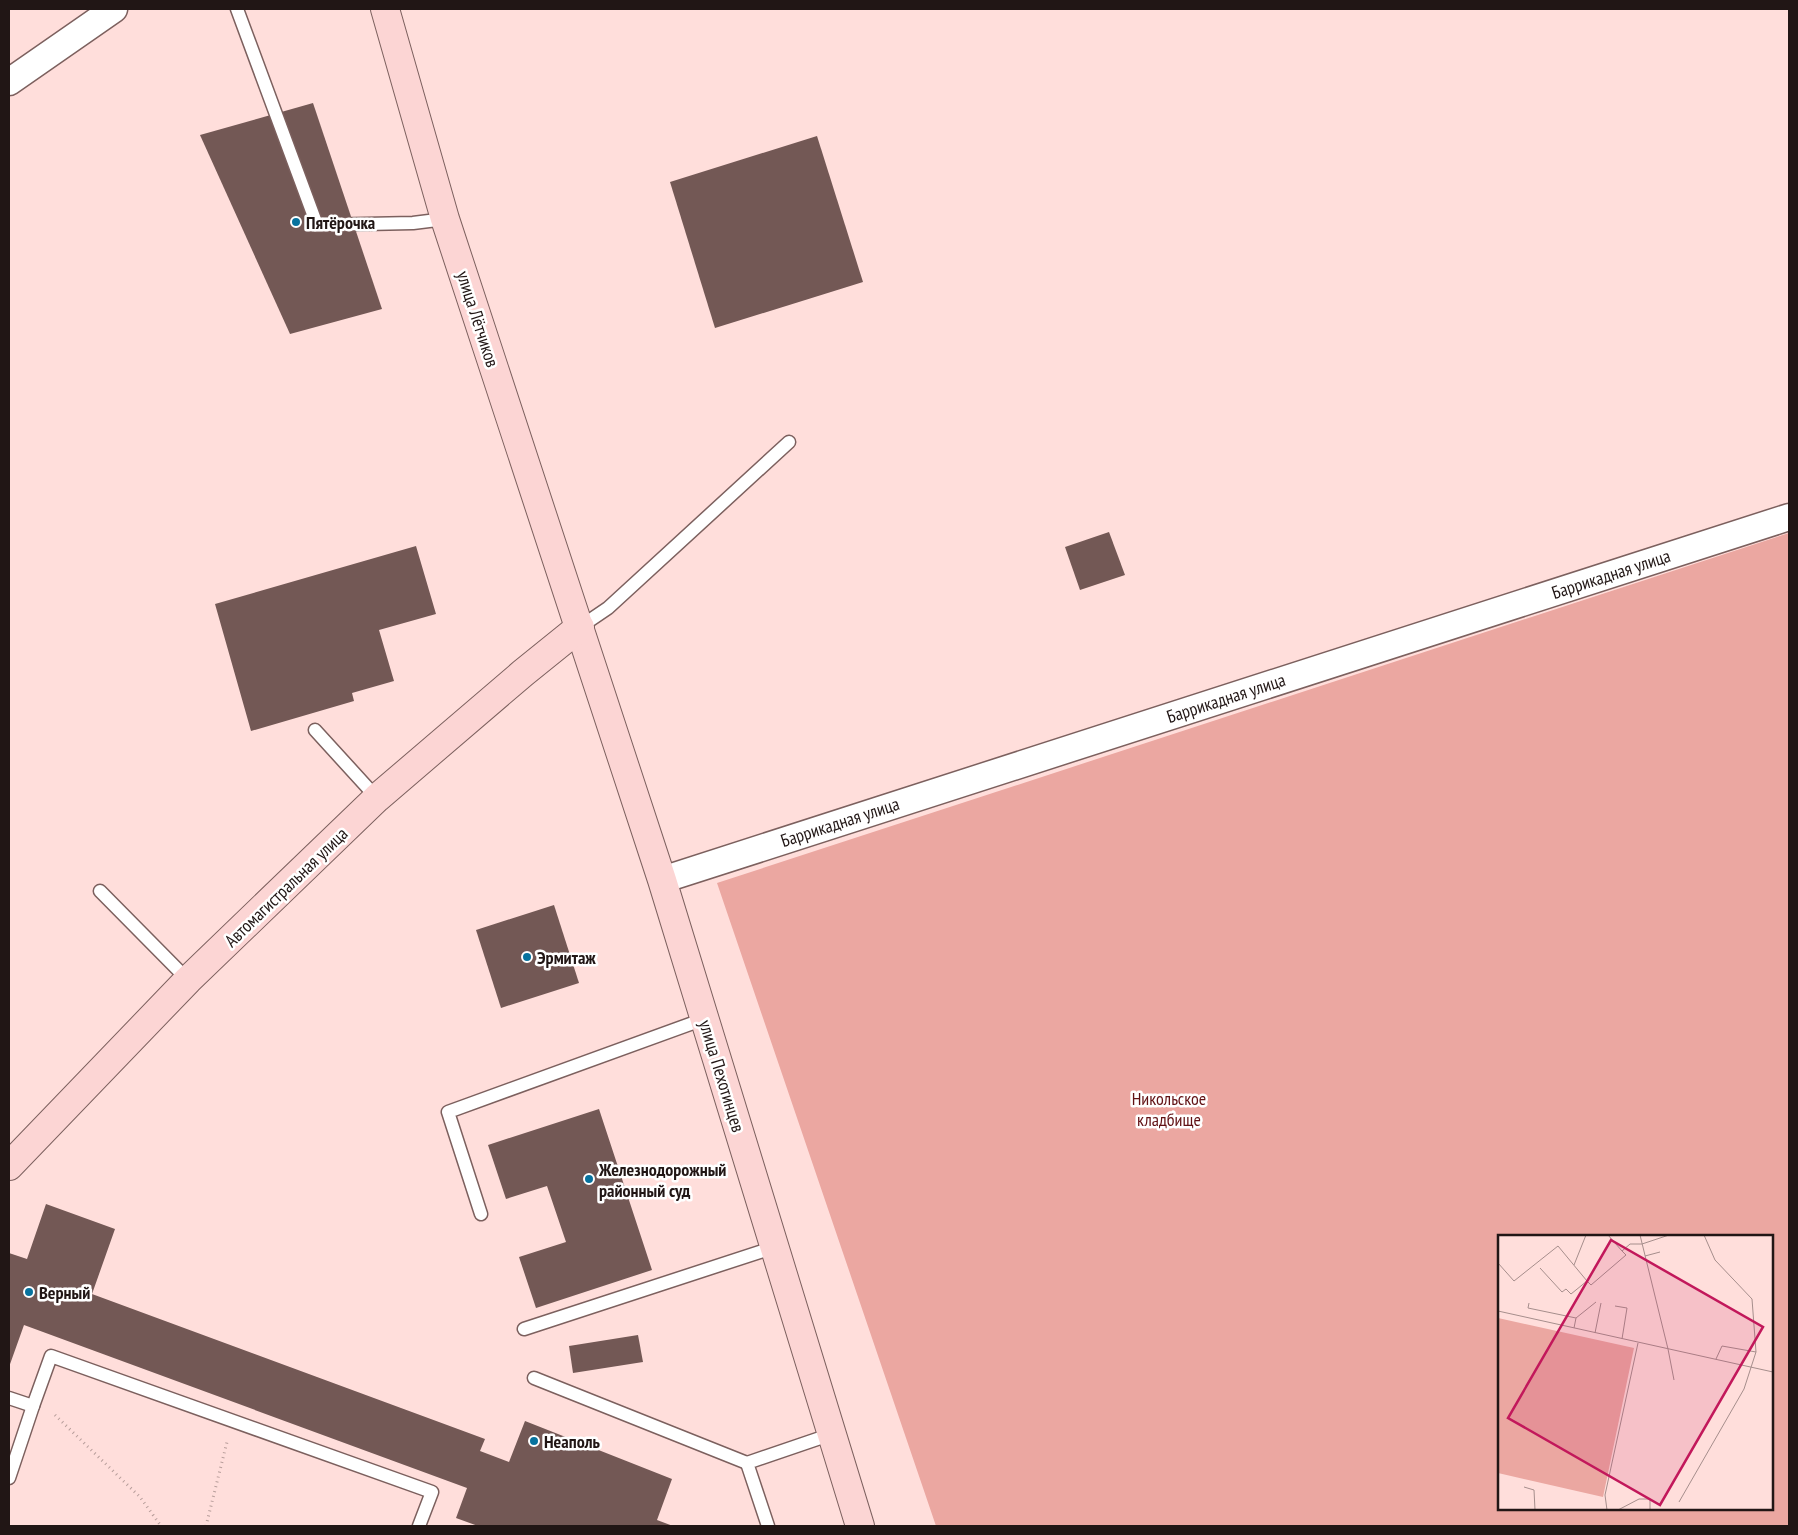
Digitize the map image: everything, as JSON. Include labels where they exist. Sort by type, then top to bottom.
[{"type":"main road","name":"улица Лётчиков","points":[[385,9],[445,219],[580,627]]},
{"type":"main road","name":"Автомагистральная улица","points":[[9,1166],[188,980],[377,798],[522,673],[580,627]]},
{"type":"main road","name":"улица Пехотинцев","points":[[580,627],[662,880],[860,1526]]},
{"type":"street","points":[[9,82],[114,9]]},
{"type":"street","name":"Баррикадная улица","points":[[662,880],[1789,517]]},
{"type":"lane","points":[[237,9],[317,225],[413,223],[445,219]]},
{"type":"lane","points":[[580,627],[608,608],[789,442]]},
{"type":"lane","points":[[315,730],[377,798]]},
{"type":"lane","points":[[100,891],[188,980]]},
{"type":"lane","points":[[481,1214],[448,1112],[704,1019]]},
{"type":"lane","points":[[524,1329],[775,1247]]},
{"type":"lane","points":[[9,1478],[51,1356],[432,1492],[419,1526]]},
{"type":"lane","points":[[534,1378],[747,1463],[832,1434]]},
{"type":"lane","points":[[9,1398],[35,1401]]},
{"type":"lane","points":[[747,1463],[768,1526]]},
{"type":"path","points":[[35,1401],[140,1497],[162,1526]]},
{"type":"path","points":[[206,1526],[232,1421]]},
{"type":"green space","name":"Никольское кладбище","points":[[1789,533],[1789,1526],[936,1526],[717,883]]},
{"type":"building","name":"Пятёрочка","points":[[313,103],[382,309],[290,334],[200,135]]},
{"type":"building","points":[[817,136],[863,282],[715,328],[670,182]]},
{"type":"building","points":[[1109,532],[1125,575],[1080,590],[1065,547]]},
{"type":"building","points":[[416,546],[436,614],[379,630],[394,681],[352,693],[354,701],[251,731],[215,604]]},
{"type":"building","name":"Эрмитаж","points":[[554,905],[579,983],[501,1008],[476,930]]},
{"type":"building","points":[[599,1109],[652,1270],[536,1308],[519,1257],[566,1242],[547,1186],[506,1199],[488,1145]]},
{"type":"building","points":[[46,1204],[115,1229],[92,1294],[485,1439],[480,1451],[509,1462],[525,1421],[672,1479],[657,1520],[673,1526],[478,1526],[456,1518],[467,1488],[24,1325],[9,1367],[9,1253],[27,1259]]},
{"type":"building","points":[[638,1335],[643,1362],[573,1373],[569,1346]]},
{"type":"place","name":"Пятёрочка","points":[[296,222]]},
{"type":"place","name":"Эрмитаж","points":[[527,957]]},
{"type":"place","name":"Железнодорожный районный суд","points":[[589,1179]]},
{"type":"place","name":"Верный","points":[[29,1292]]},
{"type":"place","name":"Неаполь","points":[[534,1441]]}]
